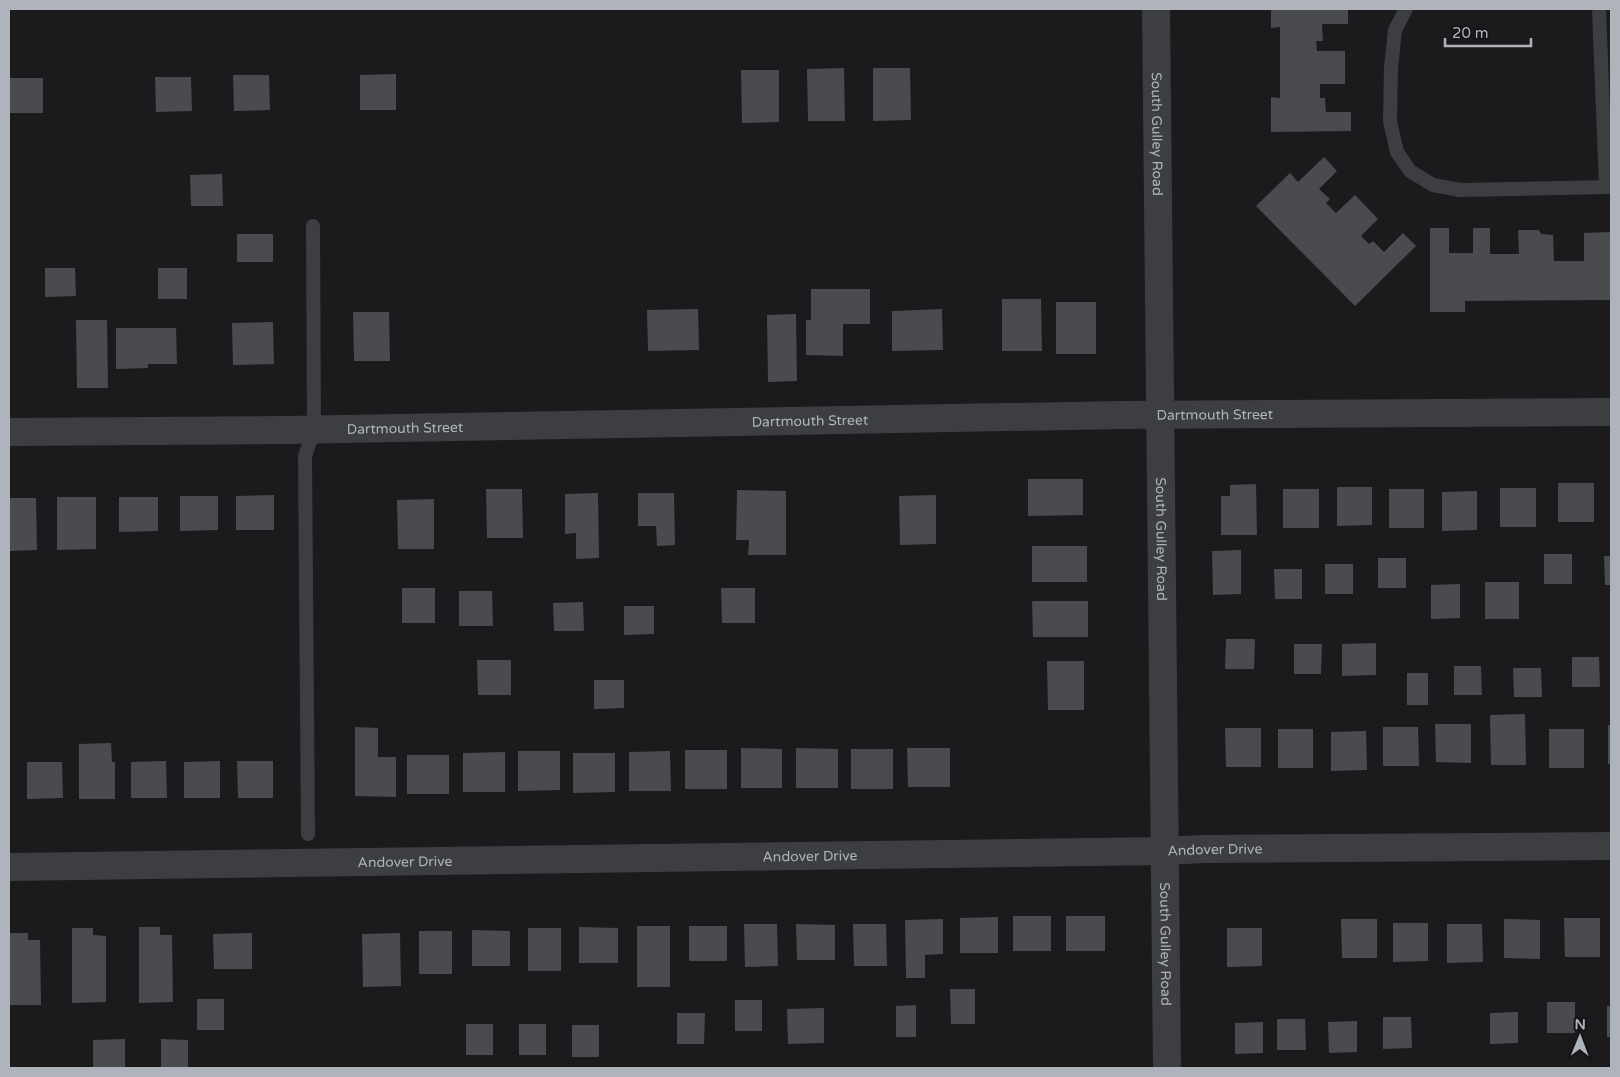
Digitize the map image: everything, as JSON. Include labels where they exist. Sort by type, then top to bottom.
[{"type":"street","name":"South Gulley Road","points":[[1156,9],[1167,1068]]},
{"type":"street","name":"Dartmouth Street","points":[[9,432],[314,429],[1160,415],[1611,412]]},
{"type":"street","name":"Andover Drive","points":[[9,867],[1165,852],[1204,849],[1611,846]]},
{"type":"lane","points":[[1406,9],[1394,30],[1391,68],[1390,121],[1397,152],[1410,171],[1433,185],[1460,190],[1609,187],[1599,9]]},
{"type":"lane","points":[[308,834],[305,456],[314,429],[313,226]]},
{"type":"building","points":[[1271,9],[1348,9],[1348,24],[1322,24],[1323,41],[1316,41],[1317,51],[1345,51],[1345,84],[1320,84],[1320,98],[1325,98],[1326,112],[1351,112],[1351,131],[1271,132],[1271,97],[1280,98],[1280,27],[1271,28]]},
{"type":"building","points":[[844,68],[845,121],[808,121],[807,69]]},
{"type":"building","points":[[873,68],[910,68],[911,120],[873,121]]},
{"type":"building","points":[[741,70],[779,70],[779,122],[742,123]]},
{"type":"building","points":[[396,74],[396,110],[360,110],[360,75]]},
{"type":"building","points":[[233,75],[269,75],[270,110],[234,111]]},
{"type":"building","points":[[155,77],[191,77],[192,111],[156,112]]},
{"type":"building","points":[[9,78],[43,78],[43,113],[9,113]]},
{"type":"building","points":[[1324,157],[1337,171],[1319,189],[1330,199],[1326,203],[1336,213],[1355,195],[1378,219],[1361,236],[1369,244],[1373,241],[1384,252],[1403,233],[1416,246],[1355,306],[1256,206],[1290,173],[1298,182]]},
{"type":"building","points":[[222,174],[223,206],[191,206],[190,175]]},
{"type":"building","points":[[1430,228],[1449,228],[1449,253],[1473,253],[1473,228],[1490,228],[1490,254],[1519,254],[1518,230],[1539,230],[1541,234],[1553,235],[1554,261],[1584,261],[1584,233],[1611,232],[1611,300],[1465,301],[1465,312],[1430,312]]},
{"type":"building","points":[[237,234],[273,234],[273,262],[237,262]]},
{"type":"building","points":[[45,268],[75,268],[76,296],[45,297]]},
{"type":"building","points":[[158,268],[187,268],[187,299],[158,299]]},
{"type":"building","points":[[811,289],[870,289],[870,324],[843,324],[843,356],[806,355],[806,320],[811,320]]},
{"type":"building","points":[[1002,299],[1041,299],[1042,351],[1002,351]]},
{"type":"building","points":[[1056,302],[1096,302],[1096,354],[1056,354]]},
{"type":"building","points":[[698,309],[699,350],[648,351],[647,310]]},
{"type":"building","points":[[942,309],[943,350],[892,351],[892,311]]},
{"type":"building","points":[[353,312],[389,312],[390,361],[354,361]]},
{"type":"building","points":[[796,314],[797,381],[768,382],[767,315]]},
{"type":"building","points":[[76,320],[107,320],[108,388],[77,388]]},
{"type":"building","points":[[273,322],[274,364],[233,365],[232,323]]},
{"type":"building","points":[[116,328],[176,328],[177,364],[148,364],[148,368],[116,369]]},
{"type":"building","points":[[1028,479],[1083,479],[1083,515],[1028,516]]},
{"type":"building","points":[[1558,483],[1594,483],[1594,522],[1558,522]]},
{"type":"building","points":[[1256,484],[1257,535],[1221,535],[1221,496],[1230,496],[1230,485]]},
{"type":"building","points":[[1337,487],[1372,487],[1372,525],[1337,526]]},
{"type":"building","points":[[1500,488],[1536,488],[1536,527],[1500,527]]},
{"type":"building","points":[[486,489],[522,489],[523,538],[487,538]]},
{"type":"building","points":[[1283,489],[1319,489],[1319,528],[1283,528]]},
{"type":"building","points":[[1389,489],[1424,489],[1424,528],[1389,528]]},
{"type":"building","points":[[737,490],[786,491],[786,555],[748,555],[749,540],[736,540]]},
{"type":"building","points":[[1477,491],[1477,530],[1442,531],[1442,492]]},
{"type":"building","points":[[598,493],[599,558],[576,559],[576,533],[565,534],[565,494]]},
{"type":"building","points":[[638,493],[674,493],[675,545],[657,546],[656,526],[638,526]]},
{"type":"building","points":[[274,495],[274,530],[236,530],[236,496]]},
{"type":"building","points":[[936,495],[936,544],[900,545],[899,496]]},
{"type":"building","points":[[180,496],[218,496],[218,530],[180,531]]},
{"type":"building","points":[[57,497],[96,497],[96,549],[57,550]]},
{"type":"building","points":[[119,497],[158,497],[158,531],[119,532]]},
{"type":"building","points":[[9,498],[36,498],[37,550],[9,551]]},
{"type":"building","points":[[434,499],[434,549],[398,549],[397,500]]},
{"type":"building","points":[[1032,546],[1087,546],[1087,582],[1032,582]]},
{"type":"building","points":[[1241,550],[1241,594],[1213,595],[1212,551]]},
{"type":"building","points":[[1544,554],[1572,554],[1572,584],[1544,584]]},
{"type":"building","points":[[1604,556],[1611,556],[1611,585],[1605,585]]},
{"type":"building","points":[[1378,558],[1406,558],[1406,588],[1378,588]]},
{"type":"building","points":[[1325,564],[1353,564],[1353,594],[1325,594]]},
{"type":"building","points":[[1274,569],[1302,569],[1302,599],[1275,599]]},
{"type":"building","points":[[1485,582],[1519,582],[1519,619],[1485,619]]},
{"type":"building","points":[[1460,584],[1460,618],[1431,619],[1431,585]]},
{"type":"building","points":[[402,588],[435,588],[435,623],[402,623]]},
{"type":"building","points":[[721,588],[755,588],[755,623],[722,623]]},
{"type":"building","points":[[459,591],[492,591],[493,626],[459,626]]},
{"type":"building","points":[[1032,601],[1088,601],[1088,637],[1033,637]]},
{"type":"building","points":[[583,602],[584,631],[554,631],[553,603]]},
{"type":"building","points":[[624,606],[654,606],[654,634],[624,635]]},
{"type":"building","points":[[1226,639],[1255,639],[1254,669],[1225,669]]},
{"type":"building","points":[[1376,643],[1376,675],[1342,676],[1342,644]]},
{"type":"building","points":[[1294,644],[1322,644],[1321,674],[1294,674]]},
{"type":"building","points":[[1572,657],[1599,657],[1600,687],[1572,687]]},
{"type":"building","points":[[477,660],[511,660],[511,695],[478,695]]},
{"type":"building","points":[[1047,661],[1084,661],[1084,710],[1048,710]]},
{"type":"building","points":[[1454,666],[1481,666],[1482,695],[1454,695]]},
{"type":"building","points":[[1513,668],[1541,668],[1542,697],[1514,697]]},
{"type":"building","points":[[1407,673],[1428,673],[1428,705],[1407,705]]},
{"type":"building","points":[[594,680],[624,680],[624,708],[594,709]]},
{"type":"building","points":[[1525,714],[1526,765],[1491,765],[1490,715]]},
{"type":"building","points":[[1435,724],[1471,724],[1471,763],[1436,762]]},
{"type":"building","points":[[1608,725],[1611,725],[1611,764],[1608,764]]},
{"type":"building","points":[[355,727],[378,728],[378,757],[396,757],[396,797],[355,796]]},
{"type":"building","points":[[1383,727],[1418,727],[1419,766],[1383,766]]},
{"type":"building","points":[[1225,728],[1261,728],[1261,767],[1226,767]]},
{"type":"building","points":[[1278,729],[1313,729],[1313,768],[1278,768]]},
{"type":"building","points":[[1549,729],[1584,729],[1584,768],[1549,768]]},
{"type":"building","points":[[1366,731],[1367,770],[1331,771],[1331,732]]},
{"type":"building","points":[[111,743],[112,762],[115,762],[115,799],[79,799],[79,744]]},
{"type":"building","points":[[741,748],[782,749],[782,788],[741,788]]},
{"type":"building","points":[[796,748],[838,749],[838,788],[796,788]]},
{"type":"building","points":[[907,748],[950,748],[950,787],[908,787]]},
{"type":"building","points":[[851,749],[893,749],[893,789],[851,789]]},
{"type":"building","points":[[685,750],[727,750],[727,789],[685,789]]},
{"type":"building","points":[[518,751],[560,751],[560,790],[518,791]]},
{"type":"building","points":[[670,751],[671,791],[629,791],[629,752]]},
{"type":"building","points":[[505,752],[505,792],[463,792],[463,753]]},
{"type":"building","points":[[573,753],[615,753],[615,792],[573,793]]},
{"type":"building","points":[[407,755],[449,755],[449,794],[407,794]]},
{"type":"building","points":[[166,761],[167,798],[131,798],[131,762]]},
{"type":"building","points":[[220,761],[220,798],[184,798],[184,762]]},
{"type":"building","points":[[237,761],[273,761],[273,798],[238,798]]},
{"type":"building","points":[[27,762],[62,762],[63,798],[27,799]]},
{"type":"building","points":[[1013,916],[1051,916],[1051,951],[1013,951]]},
{"type":"building","points":[[1066,916],[1105,916],[1105,951],[1066,951]]},
{"type":"building","points":[[998,917],[998,953],[960,953],[960,918]]},
{"type":"building","points":[[1564,918],[1600,918],[1600,957],[1565,957]]},
{"type":"building","points":[[943,919],[943,954],[925,955],[925,978],[906,978],[905,920]]},
{"type":"building","points":[[1341,919],[1377,919],[1377,958],[1342,958]]},
{"type":"building","points":[[1504,919],[1540,920],[1540,959],[1504,958]]},
{"type":"building","points":[[1393,923],[1428,923],[1428,961],[1393,962]]},
{"type":"building","points":[[744,924],[777,924],[778,966],[745,967]]},
{"type":"building","points":[[796,924],[835,925],[835,960],[797,960]]},
{"type":"building","points":[[853,924],[886,924],[887,966],[854,966]]},
{"type":"building","points":[[1447,924],[1482,924],[1483,962],[1447,963]]},
{"type":"building","points":[[637,926],[670,926],[670,987],[637,987]]},
{"type":"building","points":[[689,926],[727,926],[727,961],[689,961]]},
{"type":"building","points":[[139,927],[160,927],[160,935],[172,935],[173,1002],[139,1003]]},
{"type":"building","points":[[579,927],[618,928],[618,963],[579,963]]},
{"type":"building","points":[[72,928],[93,928],[93,935],[106,936],[106,1002],[72,1003]]},
{"type":"building","points":[[528,928],[561,928],[561,971],[528,971]]},
{"type":"building","points":[[1227,928],[1262,928],[1262,966],[1227,967]]},
{"type":"building","points":[[472,930],[510,931],[510,966],[472,966]]},
{"type":"building","points":[[419,931],[452,931],[452,974],[419,974]]},
{"type":"building","points":[[9,933],[28,933],[28,940],[40,940],[41,1005],[9,1005]]},
{"type":"building","points":[[252,933],[252,969],[214,969],[213,934]]},
{"type":"building","points":[[400,933],[401,986],[363,987],[362,934]]},
{"type":"building","points":[[950,989],[975,989],[975,1024],[951,1024]]},
{"type":"building","points":[[197,999],[224,999],[224,1030],[197,1030]]},
{"type":"building","points":[[735,1000],[762,1000],[762,1031],[735,1031]]},
{"type":"building","points":[[1547,1002],[1575,1002],[1575,1033],[1547,1033]]},
{"type":"building","points":[[916,1005],[916,1037],[896,1037],[896,1006]]},
{"type":"building","points":[[1607,1006],[1611,1006],[1611,1037],[1607,1037]]},
{"type":"building","points":[[824,1008],[824,1043],[788,1044],[787,1009]]},
{"type":"building","points":[[1518,1012],[1518,1043],[1490,1044],[1490,1013]]},
{"type":"building","points":[[677,1013],[705,1013],[704,1044],[677,1044]]},
{"type":"building","points":[[1383,1017],[1411,1017],[1412,1048],[1383,1049]]},
{"type":"building","points":[[1277,1019],[1305,1019],[1306,1050],[1277,1050]]},
{"type":"building","points":[[1357,1021],[1357,1052],[1329,1053],[1328,1022]]},
{"type":"building","points":[[1263,1022],[1263,1053],[1235,1054],[1235,1023]]},
{"type":"building","points":[[466,1024],[493,1024],[493,1055],[466,1055]]},
{"type":"building","points":[[519,1024],[546,1024],[546,1055],[519,1055]]},
{"type":"building","points":[[572,1025],[599,1025],[599,1057],[572,1057]]},
{"type":"building","points":[[125,1039],[125,1067],[93,1067],[93,1040]]},
{"type":"building","points":[[161,1039],[188,1040],[188,1068],[161,1068]]}]
